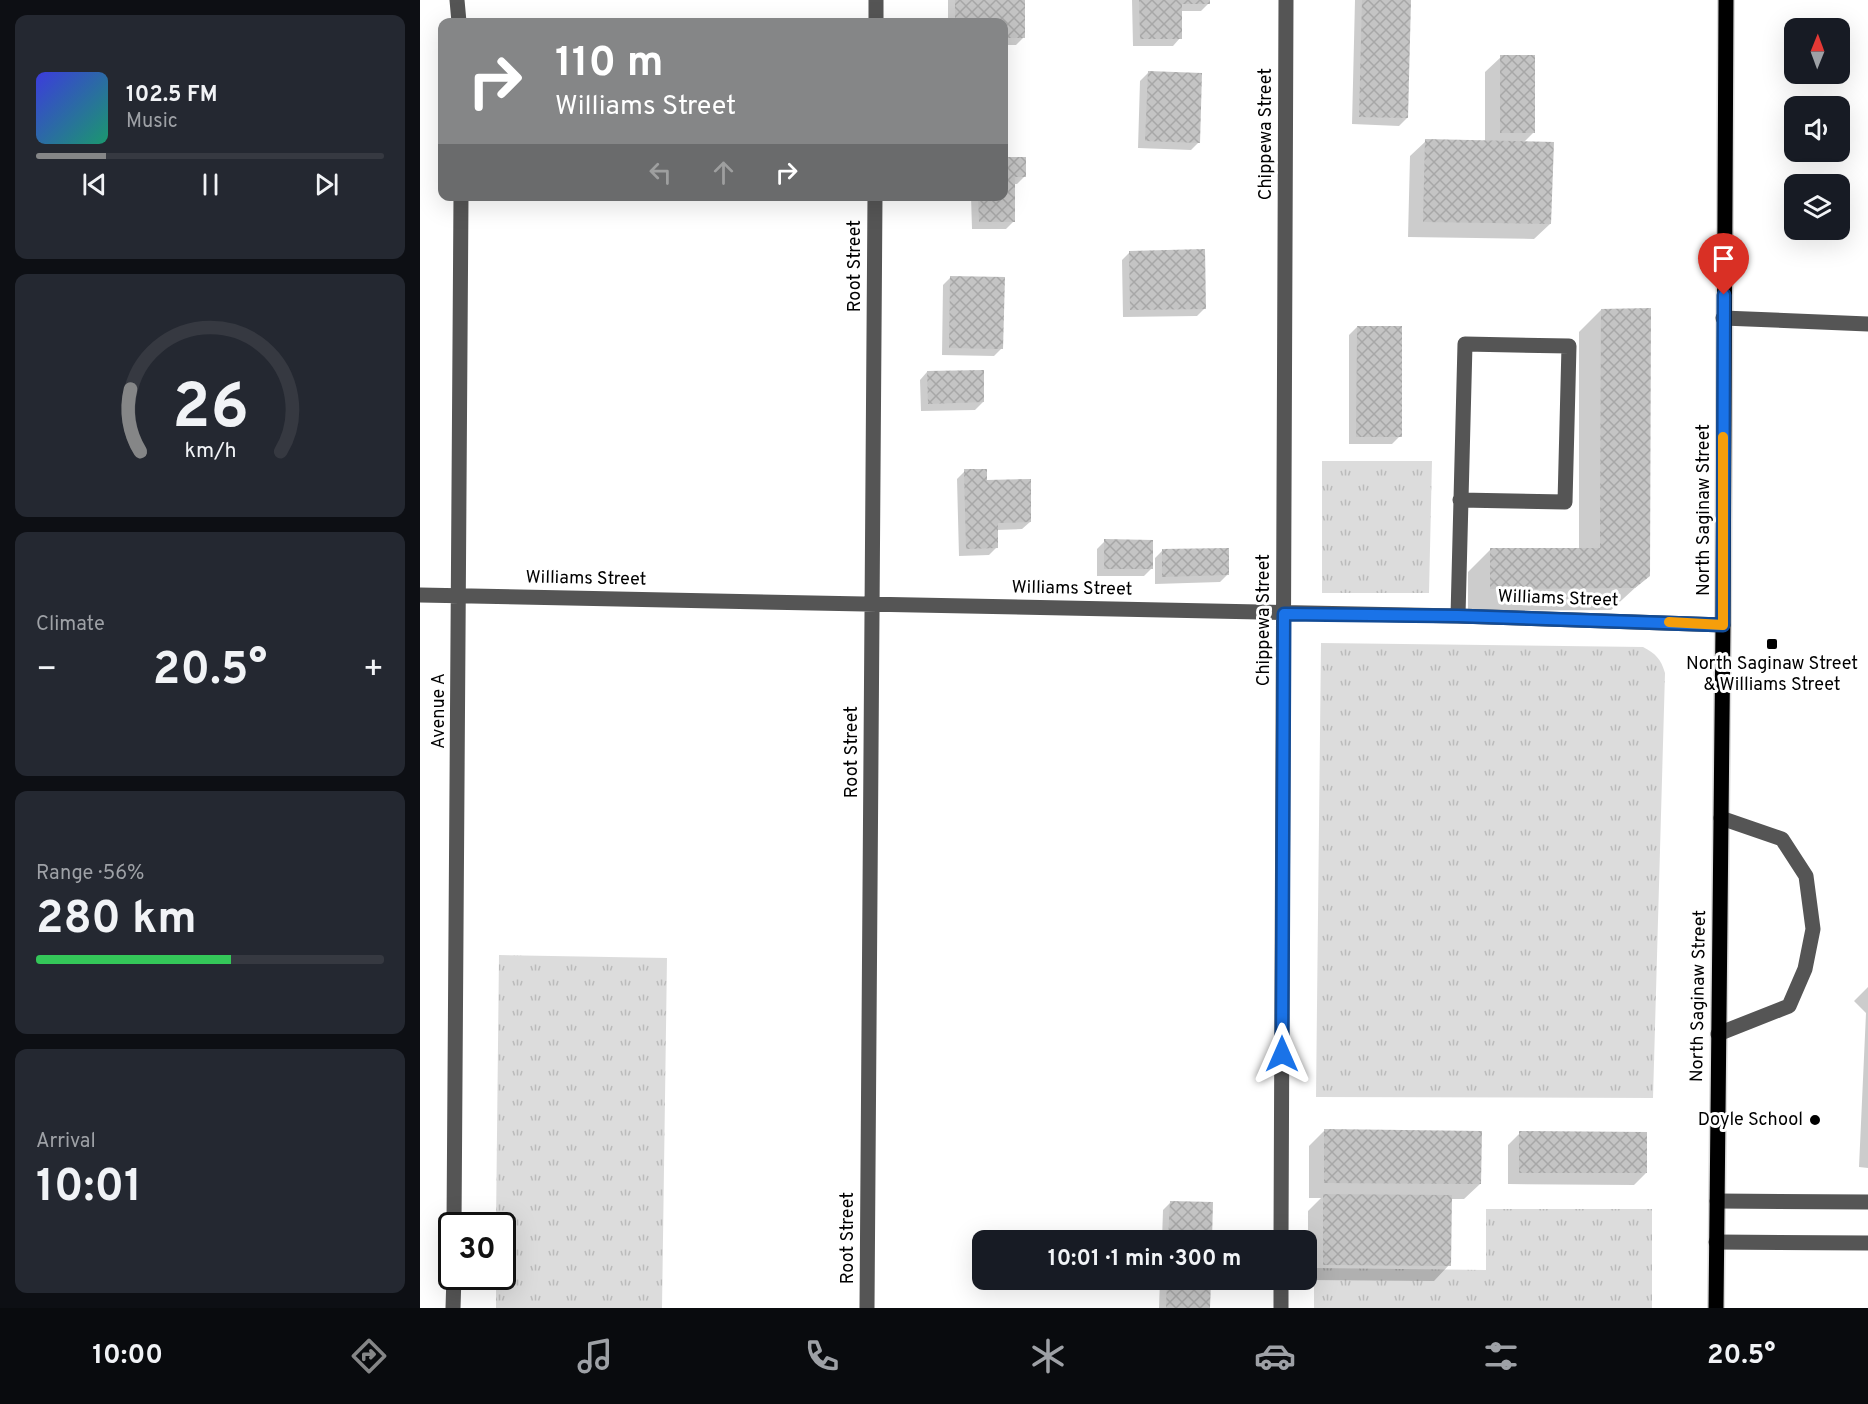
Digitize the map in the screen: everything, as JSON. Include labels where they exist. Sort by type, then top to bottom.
[{"type":"main road","name":"North Saginaw Street","points":[[1716,1308],[1726,0]]},
{"type":"street","points":[[457,0],[459,18]]},
{"type":"street","points":[[876,0],[876,18]]},
{"type":"street","name":"Chippewa Street","points":[[1281,1230],[1286,0]]},
{"type":"street","name":"Avenue A","points":[[454,1212],[461,201]]},
{"type":"street","name":"Root Street","points":[[867,1308],[875,201]]},
{"type":"street","points":[[1724,318],[1868,324]]},
{"type":"street","points":[[1458,616],[1460,500],[1465,344],[1569,346],[1565,502],[1460,500]]},
{"type":"street","name":"Williams Street","points":[[420,595],[1458,616],[1723,625]]},
{"type":"street","points":[[1718,1034],[1789,1006],[1805,969],[1813,929],[1806,876],[1782,839],[1720,818]]},
{"type":"street","points":[[1717,1201],[1868,1202]]},
{"type":"street","points":[[1716,1242],[1868,1242]]},
{"type":"street","points":[[453,1308],[454,1290]]},
{"type":"street","points":[[1281,1290],[1281,1308]]},
{"type":"green space","points":[[1322,461],[1432,461],[1429,593],[1322,593]]},
{"type":"green space","points":[[1321,643],[1643,647],[1660,660],[1665,673],[1653,1098],[1316,1097]]},
{"type":"green space","points":[[499,955],[667,958],[662,1308],[496,1308],[496,1290],[516,1290],[516,1212],[496,1212]]},
{"type":"green space","points":[[1486,1209],[1652,1209],[1652,1308],[1314,1308],[1317,1268],[1486,1270]]},
{"type":"building","points":[[955,0],[1025,0],[1025,38],[1008,38],[1008,18],[955,18]]},
{"type":"building","points":[[1139,0],[1210,0],[1210,4],[1182,4],[1182,39],[1140,39]]},
{"type":"building","points":[[1362,0],[1411,0],[1408,118],[1359,117]]},
{"type":"building","points":[[1500,55],[1535,55],[1535,133],[1500,133]]},
{"type":"building","points":[[1148,71],[1202,73],[1200,143],[1145,141]]},
{"type":"building","points":[[1425,139],[1554,142],[1551,224],[1423,222]]},
{"type":"building","points":[[1008,157],[1026,157],[1026,177],[1015,177],[1015,222],[979,222],[978,201],[1008,201]]},
{"type":"building","points":[[1205,249],[1206,309],[1130,310],[1129,251]]},
{"type":"building","points":[[950,276],[1005,277],[1003,349],[949,348]]},
{"type":"building","points":[[1651,308],[1650,576],[1635,588],[1490,589],[1490,548],[1600,548],[1601,309]]},
{"type":"building","points":[[1357,326],[1402,326],[1402,437],[1356,437]]},
{"type":"building","points":[[984,370],[984,402],[928,404],[927,371]]},
{"type":"building","points":[[964,469],[987,469],[987,480],[1031,479],[1031,522],[998,523],[998,548],[966,549]]},
{"type":"building","points":[[1104,539],[1153,540],[1153,569],[1104,569]]},
{"type":"building","points":[[1229,548],[1229,575],[1162,577],[1162,549]]},
{"type":"building","points":[[1324,1129],[1482,1131],[1481,1184],[1324,1183]]},
{"type":"building","points":[[1519,1131],[1647,1132],[1647,1173],[1519,1173]]},
{"type":"building","points":[[1323,1194],[1452,1195],[1451,1266],[1323,1265]]},
{"type":"building","points":[[1170,1201],[1213,1202],[1212,1230],[1169,1230]]},
{"type":"building","points":[[1167,1290],[1211,1290],[1210,1308],[1166,1308]]},
{"type":"slow traffic","points":[[1669,622],[1723,625],[1723,437]]},
{"type":"place","name":"North Saginaw Street & Williams Street","points":[[1772,644]]},
{"type":"place","name":"Doyle School","points":[[1815,1120]]},
{"type":"route","points":[[1282,1054],[1284,614],[1458,616],[1723,625],[1724,295]]}]
